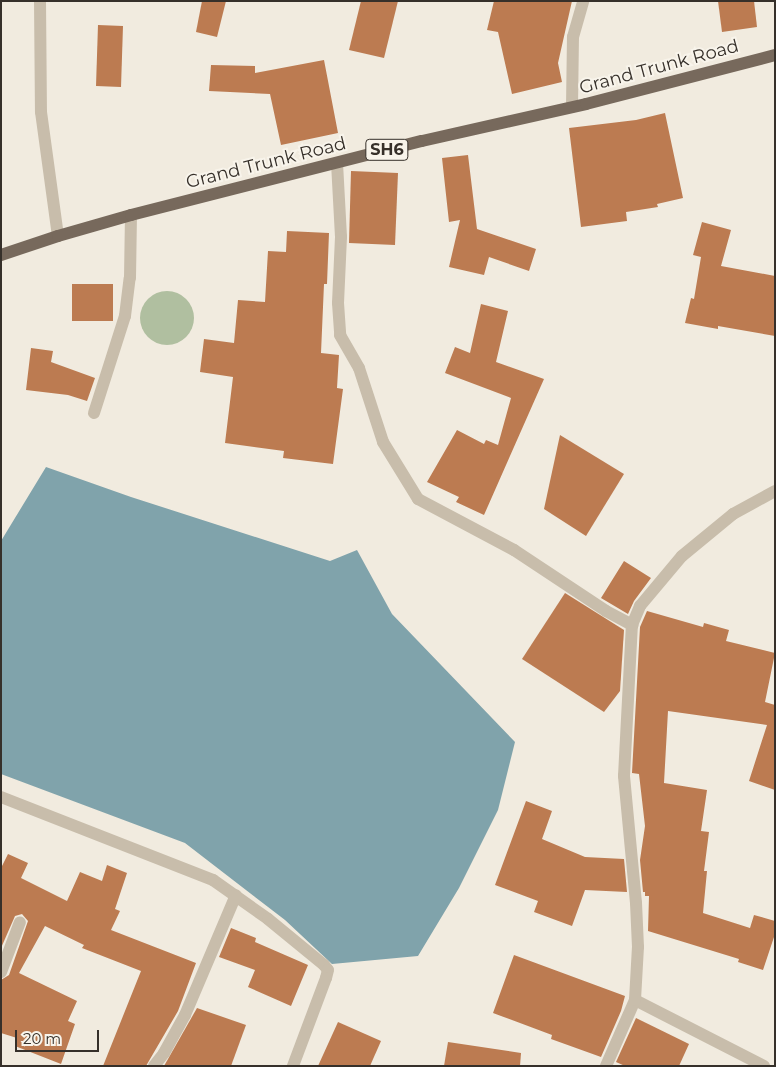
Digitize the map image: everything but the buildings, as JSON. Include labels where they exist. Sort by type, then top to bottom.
[{"type":"main road","name":"Grand Trunk Road","points":[[1,255],[131,215],[422,141],[572,108],[775,54]]},
{"type":"street","points":[[40,1],[41,112],[58,236]]},
{"type":"street","points":[[572,108],[573,37],[583,1]]},
{"type":"street","points":[[337,163],[340,237],[338,303],[340,335],[359,368],[383,442],[418,499],[514,550],[606,611],[632,625]]},
{"type":"street","points":[[94,413],[125,316],[130,278],[131,215]]},
{"type":"street","points":[[595,1066],[607,1062],[635,1000],[638,947],[636,903],[624,776],[632,625],[640,606],[682,556],[733,514],[775,491]]},
{"type":"street","points":[[1,797],[190,869],[212,880],[236,895],[324,965],[328,970],[293,1066]]},
{"type":"street","points":[[154,1066],[164,1053],[185,1015],[236,895]]},
{"type":"street","points":[[1,972],[20,922]]},
{"type":"street","points":[[635,1000],[764,1066]]},
{"type":"green space","points":[[167,291],[177,293],[186,299],[192,308],[194,318],[192,328],[186,337],[177,343],[167,345],[157,343],[148,337],[142,328],[140,318],[142,308],[148,299],[157,293]]},
{"type":"water","points":[[46,467],[131,497],[330,561],[357,550],[392,614],[515,742],[498,810],[459,888],[418,956],[332,964],[285,920],[185,843],[1,774],[1,541]]}]
